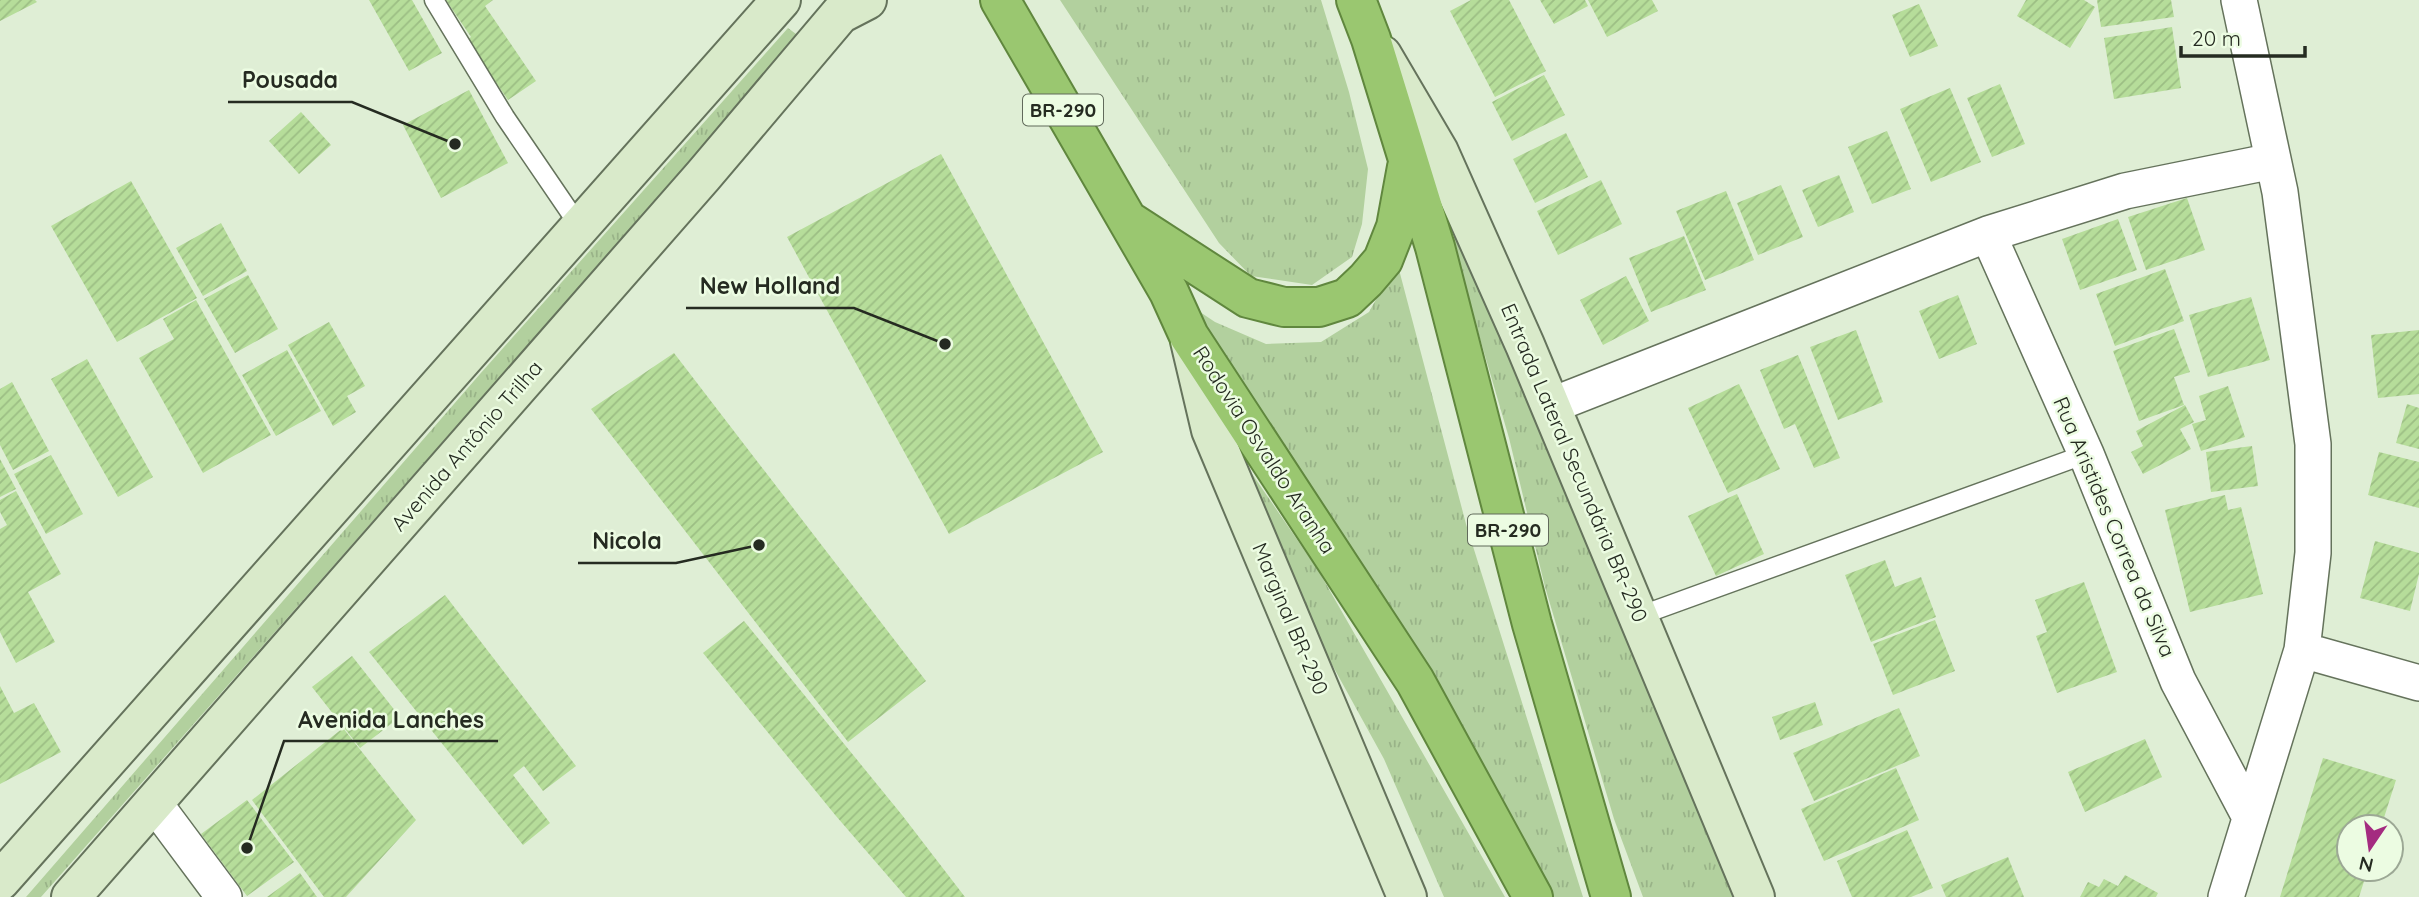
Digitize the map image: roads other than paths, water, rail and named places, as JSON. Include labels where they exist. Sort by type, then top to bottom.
[{"type":"highway","name":"Rodovia Osvaldo Aranha","points":[[1000,0],[1169,292],[1189,336],[1415,681],[1533,897]]},
{"type":"highway","name":"BR-290","points":[[1356,0],[1371,38],[1435,247],[1532,624],[1611,897]]},
{"type":"highway","name":"BR-290","points":[[1126,219],[1248,298],[1284,307],[1319,307],[1347,298],[1382,260],[1396,227],[1408,162]]},
{"type":"main road","points":[[0,881],[781,0]]},
{"type":"main road","name":"Avenida Antônio Trilha","points":[[71,897],[694,187],[843,5]]},
{"type":"main road","name":"Entrada Lateral Secundária BR-290","points":[[1371,38],[1439,152],[1550,406],[1755,897]]},
{"type":"main road","name":"Marginal BR-290","points":[[1189,336],[1211,430],[1407,897]]},
{"type":"street","points":[[2226,897],[2302,650],[2313,553],[2313,444],[2280,192],[2239,0]]},
{"type":"street","points":[[1550,406],[1988,234],[2125,191],[2273,162]]},
{"type":"street","name":"Rua Aristides Correa da Silva","points":[[1988,234],[2086,454],[2178,681],[2250,817]]},
{"type":"street","points":[[2302,650],[2419,683]]},
{"type":"street","points":[[155,803],[224,897]]},
{"type":"lane","points":[[434,0],[505,117],[580,228]]},
{"type":"lane","points":[[1639,616],[2086,454]]},
{"type":"place","name":"Pousada","points":[[455,144]]},
{"type":"place","name":"New Holland","points":[[945,344]]},
{"type":"place","name":"Nicola","points":[[759,545]]},
{"type":"place","name":"Avenida Lanches","points":[[247,848]]}]
